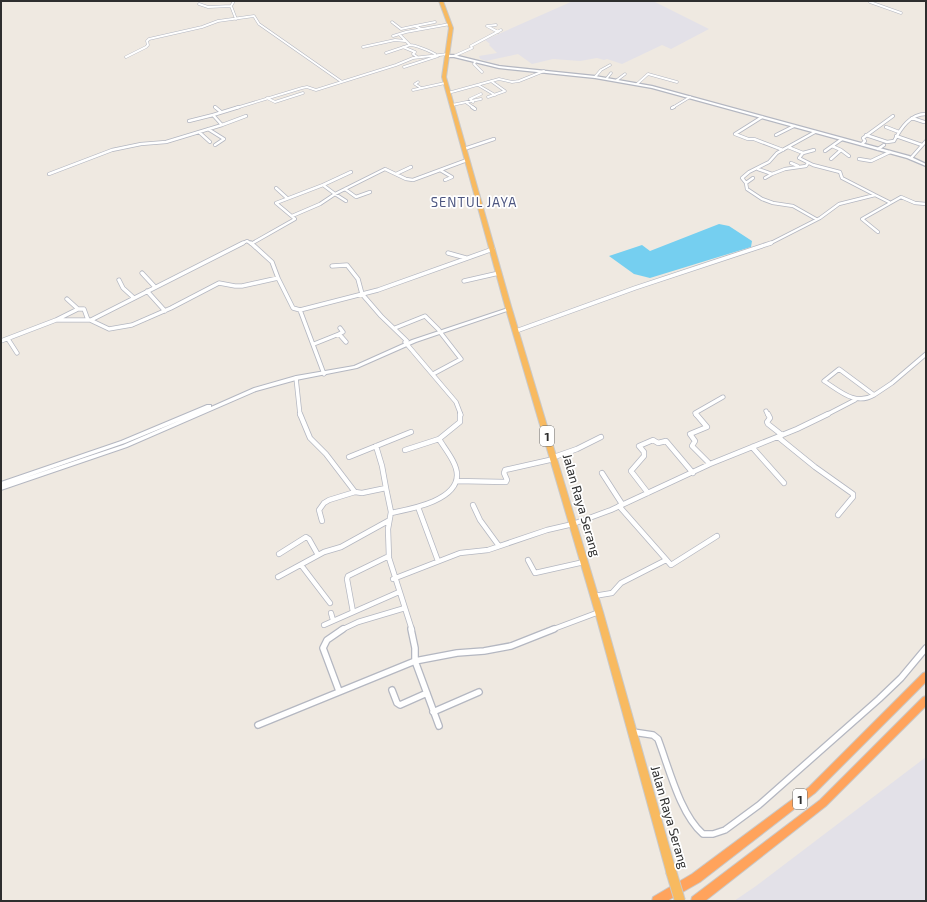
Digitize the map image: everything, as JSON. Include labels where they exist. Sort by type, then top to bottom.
[{"type":"highway","name":"Jalan Raya Serang","points":[[441,1],[450,24],[451,33],[444,77],[445,83],[509,308],[599,612],[680,901]]},
{"type":"highway","name":"1","points":[[657,901],[696,878],[812,790],[926,676]]},
{"type":"highway","name":"1","points":[[696,901],[824,803],[926,700]]},
{"type":"main road","points":[[447,55],[506,68],[607,78],[638,84],[878,148],[911,158],[926,165]]},
{"type":"street","points":[[231,6],[234,1]]},
{"type":"street","points":[[871,1],[870,2],[901,13]]},
{"type":"street","points":[[199,4],[208,7],[231,6]]},
{"type":"street","points":[[231,6],[236,19]]},
{"type":"street","points":[[126,57],[135,54],[146,47],[149,39],[202,27],[218,21],[255,16],[259,24],[342,82]]},
{"type":"street","points":[[392,22],[401,29],[435,22]]},
{"type":"street","points":[[393,36],[400,35],[410,30],[421,30],[450,24]]},
{"type":"street","points":[[496,25],[487,26],[498,32]]},
{"type":"street","points":[[416,26],[421,30]]},
{"type":"street","points":[[404,67],[438,56],[472,48],[471,46],[501,30]]},
{"type":"street","points":[[400,35],[410,45],[414,45],[418,49],[425,49],[435,55]]},
{"type":"street","points":[[363,47],[395,40],[405,41]]},
{"type":"street","points":[[386,53],[410,45]]},
{"type":"street","points":[[403,47],[415,52],[413,54],[417,57]]},
{"type":"street","points":[[189,121],[302,88],[307,87],[315,91],[417,57],[447,55]]},
{"type":"street","points":[[475,62],[474,64],[482,72]]},
{"type":"street","points":[[596,77],[601,70],[610,65]]},
{"type":"street","points":[[448,93],[503,78],[514,81],[537,75],[544,71]]},
{"type":"street","points":[[607,78],[611,74]]},
{"type":"street","points":[[617,80],[625,74]]},
{"type":"street","points":[[638,84],[648,74],[677,82]]},
{"type":"street","points":[[477,81],[482,84]]},
{"type":"street","points":[[488,97],[506,91],[491,81]]},
{"type":"street","points":[[418,82],[415,84],[421,88]]},
{"type":"street","points":[[469,82],[474,86]]},
{"type":"street","points":[[413,90],[445,83]]},
{"type":"street","points":[[478,85],[494,95]]},
{"type":"street","points":[[268,98],[275,102],[303,93]]},
{"type":"street","points":[[473,102],[470,99],[472,97],[481,94]]},
{"type":"street","points":[[672,108],[690,97]]},
{"type":"street","points":[[452,105],[473,102],[481,99]]},
{"type":"street","points":[[467,103],[475,109]]},
{"type":"street","points":[[215,107],[221,112]]},
{"type":"street","points":[[894,141],[899,132],[912,118],[919,114],[926,114]]},
{"type":"street","points":[[213,115],[222,125]]},
{"type":"street","points":[[48,174],[112,150],[141,144],[166,142],[246,116]]},
{"type":"street","points":[[862,144],[865,141],[862,138],[893,116]]},
{"type":"street","points":[[762,118],[744,127],[735,134],[748,139],[754,139],[783,150]]},
{"type":"street","points":[[912,118],[925,122]]},
{"type":"street","points":[[776,135],[794,126]]},
{"type":"street","points":[[886,127],[899,132]]},
{"type":"street","points":[[208,129],[224,139],[215,145]]},
{"type":"street","points":[[199,132],[210,142]]},
{"type":"street","points":[[815,132],[777,153],[775,158],[742,178],[746,183],[747,189],[762,199],[773,203],[793,206],[816,220]]},
{"type":"street","points":[[866,135],[887,142],[894,141],[898,143]]},
{"type":"street","points":[[896,136],[922,145]]},
{"type":"street","points":[[464,149],[494,139]]},
{"type":"street","points":[[825,151],[842,139]]},
{"type":"street","points":[[911,158],[926,141]]},
{"type":"street","points":[[878,148],[884,145]]},
{"type":"street","points":[[832,146],[847,153],[849,156]]},
{"type":"street","points":[[788,147],[803,153]]},
{"type":"street","points":[[814,150],[803,153],[799,158],[822,168],[834,169],[840,172],[842,178],[889,202]]},
{"type":"street","points":[[831,159],[841,150]]},
{"type":"street","points":[[859,159],[871,161],[890,152]]},
{"type":"street","points":[[292,216],[320,204],[335,194],[385,169],[406,179],[413,180],[467,160]]},
{"type":"street","points":[[791,163],[798,166]]},
{"type":"street","points":[[765,178],[781,170],[798,166],[806,166],[808,163]]},
{"type":"street","points":[[396,174],[411,167]]},
{"type":"street","points":[[758,169],[772,174]]},
{"type":"street","points":[[440,170],[452,177],[445,180]]},
{"type":"street","points":[[250,243],[295,218],[276,203],[323,185],[351,172]]},
{"type":"street","points":[[746,183],[753,178]]},
{"type":"street","points":[[323,185],[346,201]]},
{"type":"street","points":[[276,188],[287,198]]},
{"type":"street","points":[[345,189],[356,197],[370,192]]},
{"type":"street","points":[[516,331],[635,288],[768,244],[816,220],[839,204],[852,199],[876,195]]},
{"type":"street","points":[[878,232],[862,219],[901,196],[915,204],[926,204]]},
{"type":"street","points":[[89,320],[247,241],[272,262],[293,308],[300,310],[362,294],[493,249]]},
{"type":"street","points":[[448,253],[466,258]]},
{"type":"street","points":[[332,266],[347,265],[358,279],[362,294],[381,316],[395,328],[456,402],[461,416],[460,422],[439,439],[405,450]]},
{"type":"street","points":[[142,273],[155,287]]},
{"type":"street","points":[[464,281],[499,273]]},
{"type":"street","points":[[56,320],[89,320],[110,329],[135,324],[165,311],[221,282],[237,286],[278,278]]},
{"type":"street","points":[[119,280],[123,288],[134,298]]},
{"type":"street","points":[[147,291],[165,311]]},
{"type":"street","points":[[67,299],[78,309]]},
{"type":"street","points":[[1,484],[123,442],[251,388],[285,378],[351,368],[406,343],[509,308]]},
{"type":"street","points":[[1,342],[56,320],[78,309],[84,309],[89,320]]},
{"type":"street","points":[[300,310],[324,372]]},
{"type":"street","points":[[395,328],[425,316],[461,359],[432,374]]},
{"type":"street","points":[[314,344],[343,332],[340,328]]},
{"type":"street","points":[[339,334],[346,342]]},
{"type":"street","points":[[8,339],[17,353]]},
{"type":"street","points":[[393,579],[438,560],[463,552],[480,551],[499,546],[547,530],[573,524],[620,505],[710,464],[780,436],[855,400],[866,399],[875,395],[926,354]]},
{"type":"street","points":[[855,400],[824,381],[839,369],[875,395]]},
{"type":"street","points":[[1,488],[125,446],[246,393],[296,378],[324,372]]},
{"type":"street","points":[[296,378],[300,414],[310,438],[326,454],[355,492]]},
{"type":"street","points":[[710,464],[692,446],[695,441],[690,434],[707,427],[695,413],[723,397]]},
{"type":"street","points":[[766,412],[770,418],[767,422],[768,424],[780,436],[815,468],[853,494],[853,497],[838,515]]},
{"type":"street","points":[[349,457],[411,432]]},
{"type":"street","points":[[456,482],[506,482],[507,480],[504,473],[505,470],[554,458],[601,437]]},
{"type":"street","points":[[391,513],[430,504],[438,500],[451,489],[456,482],[457,474],[439,439]]},
{"type":"street","points":[[648,493],[631,471],[644,456],[644,452],[639,446],[646,442],[653,440],[658,443],[666,441],[693,473]]},
{"type":"street","points":[[376,446],[382,466],[391,513],[388,521],[389,556],[393,579],[412,629],[415,660],[439,726]]},
{"type":"street","points":[[752,447],[784,483]]},
{"type":"street","points":[[602,474],[620,505],[666,560],[673,565],[717,536]]},
{"type":"street","points":[[322,521],[319,510],[324,503],[329,500],[355,492],[362,493],[386,488]]},
{"type":"street","points":[[473,505],[480,520],[499,546]]},
{"type":"street","points":[[418,507],[438,560]]},
{"type":"street","points":[[278,577],[324,552],[341,547],[388,521]]},
{"type":"street","points":[[279,554],[306,537],[309,539],[318,555]]},
{"type":"street","points":[[353,612],[347,579],[348,576],[389,556]]},
{"type":"street","points":[[528,560],[535,573],[584,562]]},
{"type":"street","points":[[594,596],[612,593],[621,584],[666,560]]},
{"type":"street","points":[[301,565],[330,603]]},
{"type":"street","points":[[324,625],[399,592]]},
{"type":"street","points":[[340,691],[323,648],[327,638],[343,628],[405,608]]},
{"type":"street","points":[[258,725],[415,660],[511,646],[599,612]]},
{"type":"street","points":[[331,613],[333,620]]},
{"type":"street","points":[[632,732],[653,735],[658,739],[694,827],[701,833],[708,835],[719,833],[750,812],[836,739],[892,686],[926,648]]},
{"type":"street","points":[[392,690],[397,703],[400,705],[427,693]]},
{"type":"street","points":[[433,712],[479,692]]},
{"type":"shaded area","points":[[573,1],[653,1],[709,29],[671,49],[662,45],[622,64],[607,59],[604,60],[597,58],[580,61],[553,59],[532,64],[518,54],[486,61],[480,59],[479,56],[497,53],[485,40]]},
{"type":"shaded area","points":[[926,757],[926,901],[734,901],[756,886]]},
{"type":"water","points":[[719,224],[729,226],[752,241],[751,247],[650,278],[634,274],[609,256],[642,245],[650,251]]},
{"type":"district","name":"SENTUL JAYA","points":[[474,202]]}]
